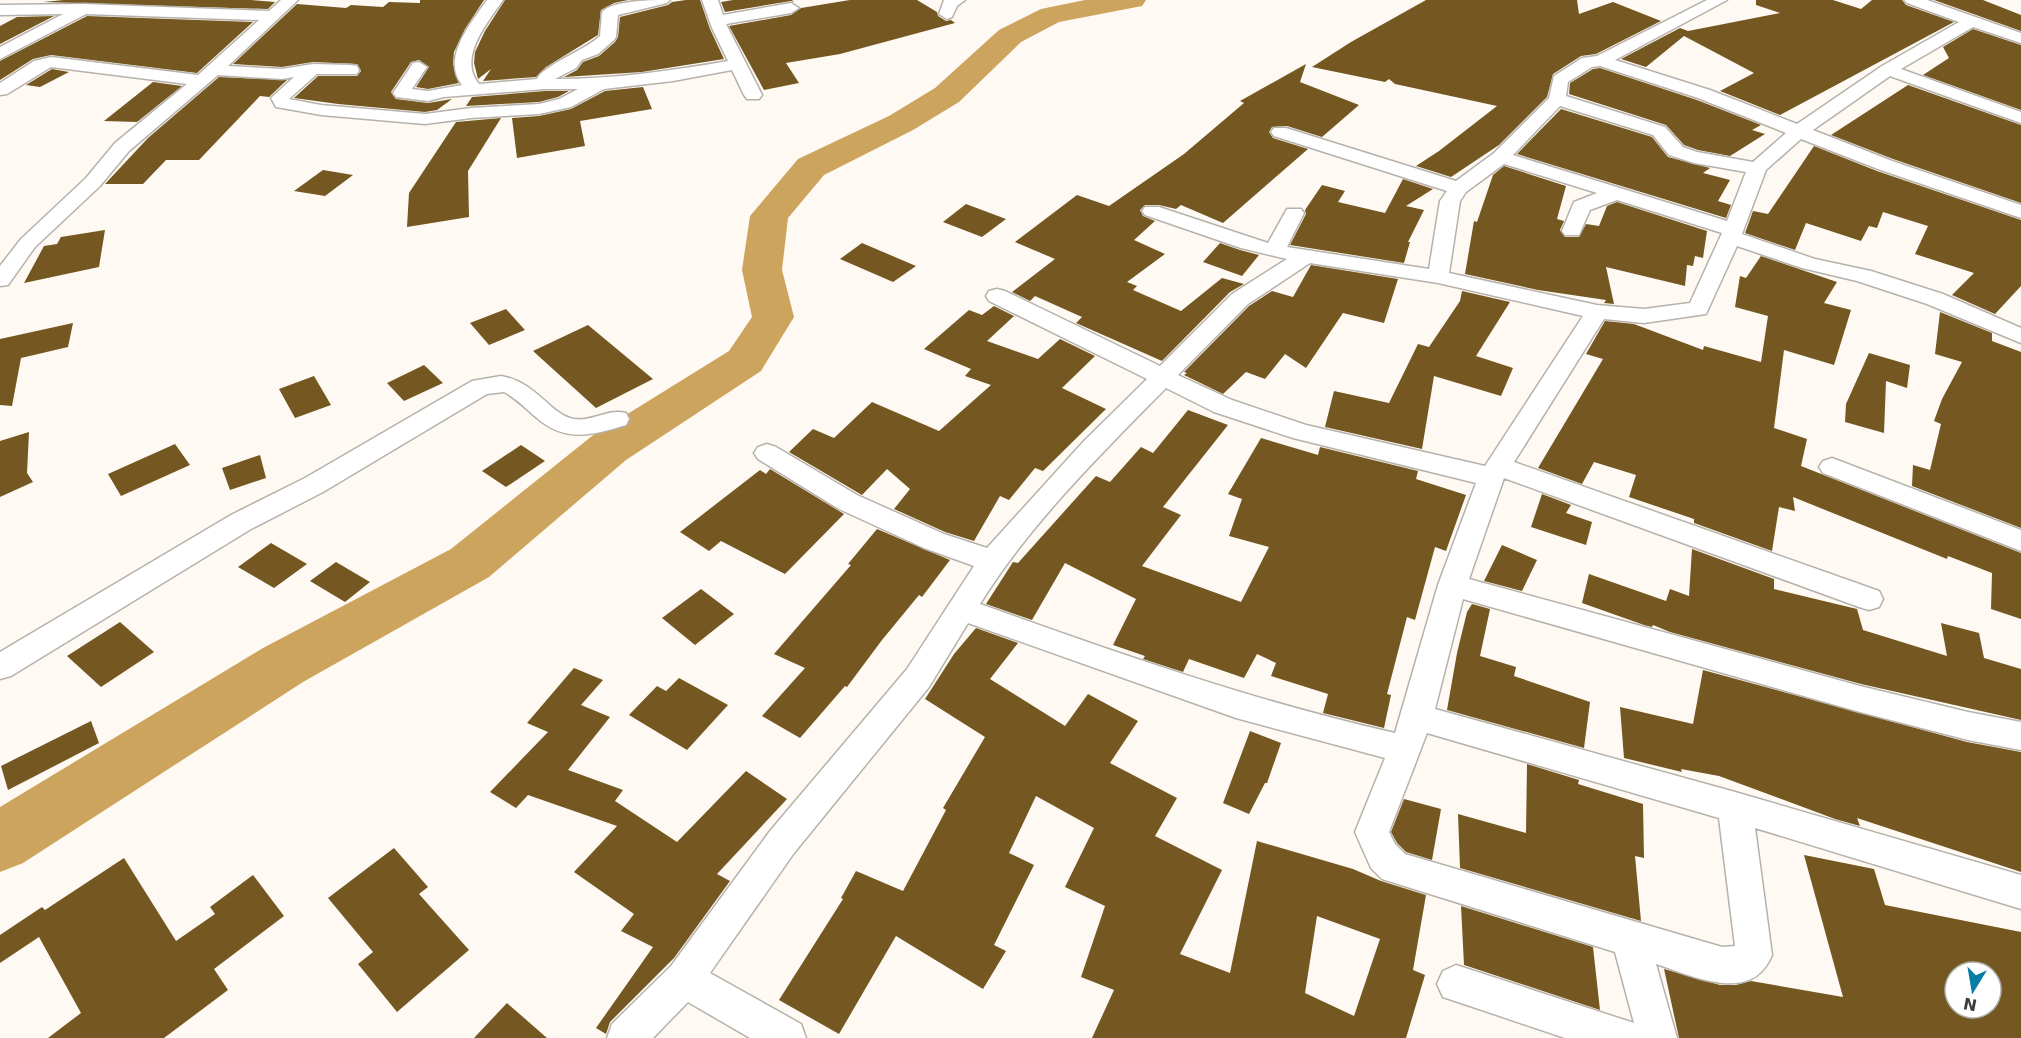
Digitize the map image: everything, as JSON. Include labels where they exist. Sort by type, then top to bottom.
[{"type":"street","points":[[3,10],[20,0]]},
{"type":"street","points":[[0,280],[28,243],[93,182],[122,147],[290,0]]},
{"type":"street","points":[[475,90],[465,78],[466,43],[495,0]]},
{"type":"street","points":[[545,84],[546,77],[570,64],[580,54],[597,48],[608,37],[610,12],[662,0]]},
{"type":"street","points":[[710,0],[717,21],[753,95]]},
{"type":"street","points":[[947,14],[950,3],[957,0]]},
{"type":"street","points":[[1601,61],[1719,0]]},
{"type":"street","points":[[1916,0],[2021,38]]},
{"type":"street","points":[[3,10],[94,6],[271,16]]},
{"type":"street","points":[[0,54],[94,6]]},
{"type":"street","points":[[717,21],[791,8]]},
{"type":"street","points":[[1152,211],[1274,251],[1438,277],[1597,312],[1644,316],[1698,309],[1733,234],[1757,168],[1798,132],[1888,70],[1972,21]]},
{"type":"street","points":[[1438,277],[1446,214],[1450,201],[1459,188],[1501,157],[1557,99],[1560,80],[1588,62],[1601,61],[1704,94],[1885,165],[2021,212]]},
{"type":"street","points":[[1,90],[40,65],[51,62],[207,75],[282,74],[313,69],[351,70]]},
{"type":"street","points":[[419,67],[416,77],[403,89],[402,93],[428,96],[444,92],[545,84],[600,84],[673,76],[737,64]]},
{"type":"street","points":[[313,69],[280,98],[282,103],[321,110],[425,119],[471,113],[539,109],[565,103],[600,84]]},
{"type":"street","points":[[1888,70],[2021,118]]},
{"type":"street","points":[[1557,99],[1659,131],[1676,151],[1694,157],[1757,168]]},
{"type":"street","points":[[1280,132],[1459,188]]},
{"type":"street","points":[[1501,157],[1616,193],[1733,234],[1809,264],[1863,276],[1935,300],[2021,336]]},
{"type":"street","points":[[1572,231],[1581,206],[1616,193]]},
{"type":"street","points":[[1274,251],[1294,213]]},
{"type":"street","points":[[626,1038],[684,980],[782,842],[918,678],[992,561],[1093,447],[1240,299],[1305,257]]},
{"type":"street","points":[[997,296],[1223,406],[1302,432],[1495,471],[1869,599]]},
{"type":"street","points":[[1597,312],[1495,471],[1452,585],[1417,717],[1372,832],[1383,856],[1394,867],[1722,966],[1739,964],[1754,955],[1735,807]]},
{"type":"street","points":[[0,667],[241,522],[314,485],[480,387],[505,384],[522,393],[555,420],[569,428],[586,428],[617,419]]},
{"type":"street","points":[[767,453],[848,502],[934,541],[992,561]]},
{"type":"street","points":[[1832,467],[2021,541]]},
{"type":"street","points":[[1452,585],[1860,699],[1968,726],[2021,736]]},
{"type":"street","points":[[961,609],[1179,688],[1331,733],[1405,749]]},
{"type":"street","points":[[1417,717],[1735,807],[2021,892]]},
{"type":"street","points":[[1630,938],[1658,1038]]},
{"type":"street","points":[[684,980],[787,1038]]},
{"type":"street","points":[[1456,984],[1625,1038]]},
{"type":"building","points":[[64,0],[275,2],[268,9],[43,2]]},
{"type":"building","points":[[420,0],[484,0],[465,29],[454,52],[453,64],[459,83],[428,89],[416,87],[429,67],[419,60],[411,62],[391,92],[396,99],[428,103],[452,99],[437,110],[425,112],[294,98],[318,76],[357,76],[361,71],[357,64],[313,62],[282,67],[233,64],[297,4],[346,8],[351,5],[383,7],[389,2],[420,3]]},
{"type":"building","points":[[505,0],[628,0],[614,3],[601,10],[598,35],[546,67],[536,77],[483,81],[491,69],[478,79],[474,63],[475,52],[485,31]]},
{"type":"building","points":[[686,0],[700,0],[724,59],[642,72],[564,77],[577,70],[583,62],[599,56],[615,42],[618,37],[620,17]]},
{"type":"building","points":[[792,0],[794,2],[725,12],[721,2]]},
{"type":"building","points":[[850,0],[917,0],[937,12],[938,16],[946,21],[951,20],[955,23],[840,54],[786,63],[799,83],[764,90],[729,26],[791,15],[801,8]]},
{"type":"building","points":[[1426,0],[1577,0],[1579,14],[1613,2],[1661,21],[1596,54],[1581,56],[1553,74],[1547,97],[1499,145],[1451,177],[1416,166],[1497,106],[1395,84],[1389,79],[1385,82],[1312,67]]},
{"type":"building","points":[[1756,0],[1833,0],[1861,9],[1872,0],[1902,0],[1906,5],[1954,22],[1780,115],[1720,91],[1754,73],[1684,36],[1646,67],[1621,59],[1680,28],[1688,31],[1780,13],[1756,5]]},
{"type":"building","points":[[1934,0],[1983,0],[2021,15],[2021,31]]},
{"type":"building","points":[[54,16],[0,44],[0,26],[17,17]]},
{"type":"building","points":[[87,16],[253,22],[197,73],[51,55],[33,59],[0,80],[0,61]]},
{"type":"building","points":[[1973,29],[2021,45],[2021,110],[1923,75],[1949,58],[1943,47]]},
{"type":"building","points":[[1306,64],[1300,82],[1359,105],[1322,137],[1287,126],[1272,127],[1269,132],[1273,138],[1308,149],[1223,223],[1181,205],[1176,209],[1145,205],[1140,210],[1143,216],[1155,221],[1134,240],[1165,254],[1127,282],[1137,286],[1133,290],[1181,311],[1222,278],[1244,284],[1230,292],[1162,361],[1076,323],[1082,317],[1035,296],[1030,301],[1012,292],[1055,259],[1015,242],[1077,195],[1109,206],[1184,154],[1244,103],[1240,101]]},
{"type":"building","points":[[1600,68],[1697,100],[1761,125],[1752,130],[1765,134],[1730,156],[1698,150],[1684,145],[1666,125],[1569,94],[1570,83],[1593,69]]},
{"type":"building","points":[[52,69],[69,72],[40,87],[26,85]]},
{"type":"building","points":[[219,77],[287,80],[269,97],[260,96],[199,160],[166,160],[143,184],[105,184],[148,138]]},
{"type":"building","points":[[153,82],[182,86],[137,122],[104,121]]},
{"type":"building","points":[[1908,85],[2021,125],[2021,203],[1831,135]]},
{"type":"building","points":[[643,87],[652,109],[580,121],[585,146],[517,158],[512,118],[539,116],[571,109],[605,91]]},
{"type":"building","points":[[569,91],[558,97],[539,102],[466,106],[472,97]]},
{"type":"building","points":[[1561,109],[1652,137],[1668,157],[1710,168],[1703,173],[1730,180],[1718,201],[1731,205],[1726,218],[1517,154]]},
{"type":"building","points":[[501,118],[468,171],[469,217],[407,227],[409,193],[456,122]]},
{"type":"building","points":[[1814,146],[1877,171],[2021,220],[2021,286],[1995,314],[1952,295],[1974,273],[1915,254],[1928,226],[1883,212],[1877,228],[1869,226],[1861,241],[1806,223],[1795,250],[1745,233],[1753,211],[1768,214]]},
{"type":"building","points":[[1504,166],[1566,186],[1557,219],[1564,221],[1560,230],[1565,237],[1579,237],[1586,224],[1599,226],[1607,206],[1617,202],[1707,231],[1703,258],[1695,256],[1693,266],[1687,265],[1685,286],[1606,267],[1614,304],[1604,303],[1606,300],[1538,290],[1465,274],[1474,221],[1477,222],[1493,175]]},
{"type":"building","points":[[323,170],[353,175],[325,196],[294,191]]},
{"type":"building","points":[[1403,179],[1433,189],[1406,206],[1424,210],[1408,242],[1410,242],[1404,263],[1290,245],[1306,214],[1305,210],[1322,185],[1345,191],[1338,202],[1385,213]]},
{"type":"building","points":[[966,204],[1006,219],[982,237],[943,222]]},
{"type":"building","points":[[105,230],[99,267],[24,283],[44,246],[57,244],[61,237]]},
{"type":"building","points":[[862,243],[916,266],[893,282],[840,259]]},
{"type":"building","points":[[1220,243],[1259,255],[1242,276],[1203,262]]},
{"type":"building","points":[[1761,256],[1837,282],[1824,303],[1851,310],[1834,365],[1784,350],[1774,428],[1807,439],[1801,466],[2021,553],[2021,619],[1991,609],[1992,573],[1948,556],[1947,559],[1793,497],[1795,511],[1779,507],[1772,551],[1694,523],[1694,519],[1629,497],[1636,475],[1594,462],[1582,484],[1538,468],[1603,359],[1586,354],[1605,321],[1634,324],[1703,350],[1704,346],[1761,362],[1768,316],[1735,307],[1740,276],[1746,278]]},
{"type":"building","points":[[1311,265],[1398,279],[1384,323],[1343,313],[1306,368],[1285,354],[1265,379],[1246,372],[1223,394],[1184,375],[1187,373],[1184,372],[1249,306],[1272,291],[1293,297]]},
{"type":"building","points":[[1462,291],[1510,302],[1476,356],[1513,368],[1501,396],[1434,376],[1422,449],[1325,427],[1334,391],[1389,403],[1418,344],[1429,347],[1460,301]]},
{"type":"building","points":[[994,306],[1014,316],[987,341],[1038,359],[1060,339],[1095,356],[1062,388],[1106,409],[1043,471],[1035,468],[1009,500],[1000,496],[974,541],[945,532],[894,509],[910,489],[887,469],[862,495],[789,452],[813,429],[834,438],[872,402],[939,431],[991,385],[965,376],[971,369],[924,349],[969,310],[982,315]]},
{"type":"building","points":[[506,309],[525,330],[489,345],[470,323]]},
{"type":"building","points":[[1940,312],[1992,333],[1992,341],[2021,352],[2021,528],[1912,486],[1913,465],[1930,470],[1941,424],[1934,421],[1942,399],[1962,362],[1935,354]]},
{"type":"building","points":[[73,323],[68,347],[21,358],[12,406],[0,405],[0,339]]},
{"type":"building","points":[[588,325],[653,379],[596,408],[533,351]]},
{"type":"building","points":[[1869,353],[1910,365],[1907,388],[1886,381],[1884,433],[1845,422],[1846,404]]},
{"type":"building","points":[[424,365],[443,383],[404,401],[387,383]]},
{"type":"building","points":[[314,376],[331,405],[295,418],[279,389]]},
{"type":"building","points":[[1188,410],[1228,425],[1163,507],[1181,515],[1142,566],[1241,602],[1269,547],[1229,536],[1242,499],[1228,494],[1261,438],[1318,455],[1320,447],[1418,471],[1416,479],[1466,495],[1446,551],[1435,547],[1415,620],[1407,617],[1387,694],[1391,695],[1384,728],[1323,713],[1328,694],[1271,676],[1276,663],[1257,654],[1244,678],[1189,659],[1183,672],[1143,659],[1145,656],[1113,645],[1136,599],[1065,563],[1032,620],[986,604],[1013,562],[1018,563],[1096,476],[1110,482],[1141,447],[1153,453]]},
{"type":"building","points":[[29,432],[27,473],[33,482],[0,497],[0,441]]},
{"type":"building","points":[[175,444],[190,465],[121,496],[108,474]]},
{"type":"building","points":[[521,445],[545,461],[506,487],[482,471]]},
{"type":"building","points":[[260,455],[266,478],[230,490],[222,468]]},
{"type":"building","points":[[770,469],[844,514],[785,574],[721,541],[709,551],[680,532],[760,470],[766,474]]},
{"type":"building","points":[[1542,494],[1571,505],[1566,513],[1592,522],[1586,545],[1531,527]]},
{"type":"building","points":[[877,529],[950,560],[922,597],[919,595],[882,640],[847,687],[845,686],[800,738],[762,716],[805,668],[774,654],[851,565],[848,564]]},
{"type":"building","points":[[271,543],[307,564],[274,588],[238,567]]},
{"type":"building","points":[[1502,545],[1537,560],[1522,591],[1484,581]]},
{"type":"building","points":[[1692,549],[1774,579],[1774,589],[1857,609],[1863,630],[1947,656],[1941,623],[1979,633],[1984,658],[2021,669],[2021,720],[1861,684],[1670,632],[1653,625],[1652,627],[1644,625],[1582,603],[1589,574],[1666,601],[1670,589],[1689,596]]},
{"type":"building","points":[[336,562],[370,582],[345,602],[310,581]]},
{"type":"building","points":[[701,589],[734,614],[695,645],[662,618]]},
{"type":"building","points":[[1472,604],[1490,609],[1480,656],[1516,667],[1514,676],[1590,702],[1584,748],[1447,710],[1457,653],[1467,612]]},
{"type":"building","points":[[120,622],[154,652],[101,687],[67,656]]},
{"type":"building","points":[[976,628],[1018,643],[990,679],[1065,726],[1088,694],[1138,721],[1110,763],[1177,798],[1155,836],[1222,870],[1180,954],[1230,973],[1257,841],[1353,869],[1381,881],[1426,895],[1413,970],[1425,975],[1406,1038],[1092,1038],[1114,990],[1081,977],[1105,906],[1065,887],[1094,828],[1036,796],[1009,853],[1034,865],[994,945],[1006,951],[983,989],[896,936],[839,1034],[779,1000],[843,899],[841,898],[856,871],[903,891],[946,810],[943,808],[985,737],[925,699],[954,654]],"holes":[[[1317,916],[1380,939],[1354,1016],[1305,993]]]},
{"type":"building","points":[[574,668],[603,680],[581,705],[610,717],[568,770],[623,790],[615,801],[677,842],[746,771],[787,799],[717,874],[730,881],[674,958],[610,1022],[606,1034],[596,1028],[653,947],[621,931],[634,914],[574,872],[617,826],[528,795],[516,808],[490,792],[548,732],[527,723]]},
{"type":"building","points":[[1703,670],[1967,742],[2021,752],[2021,872],[1857,818],[1860,826],[1835,819],[1719,776],[1681,769],[1682,772],[1624,758],[1620,707],[1693,724]]},
{"type":"building","points":[[679,678],[728,705],[687,750],[629,715],[657,686],[666,691]]},
{"type":"building","points":[[91,721],[99,743],[8,790],[1,766]]},
{"type":"building","points":[[1250,731],[1281,743],[1267,783],[1249,814],[1223,803]]},
{"type":"building","points":[[1527,764],[1579,780],[1578,784],[1643,804],[1644,858],[1635,856],[1641,921],[1460,868],[1458,814],[1526,833]]},
{"type":"building","points":[[1404,799],[1441,809],[1432,860],[1406,852],[1391,832]]},
{"type":"building","points":[[394,848],[428,887],[419,894],[469,950],[397,1012],[358,964],[373,952],[328,898]]},
{"type":"building","points":[[1804,855],[1874,869],[1885,905],[2021,932],[2021,1038],[1679,1038],[1664,969],[1720,985],[1736,985],[1751,981],[1843,997]]},
{"type":"building","points":[[124,858],[176,941],[215,914],[210,907],[253,875],[284,916],[214,969],[228,990],[164,1038],[48,1038],[81,1013],[39,937],[0,963],[0,935],[42,907],[45,910]]},
{"type":"building","points":[[1461,906],[1593,947],[1600,1010],[1464,965]]},
{"type":"building","points":[[507,1003],[547,1038],[474,1038]]},
{"type":"waterway","points":[[0,842],[283,665],[470,563],[609,448],[745,361],[773,317],[762,270],[769,216],[811,167],[901,123],[947,95],[1010,36],[1051,15],[1132,0]]}]
